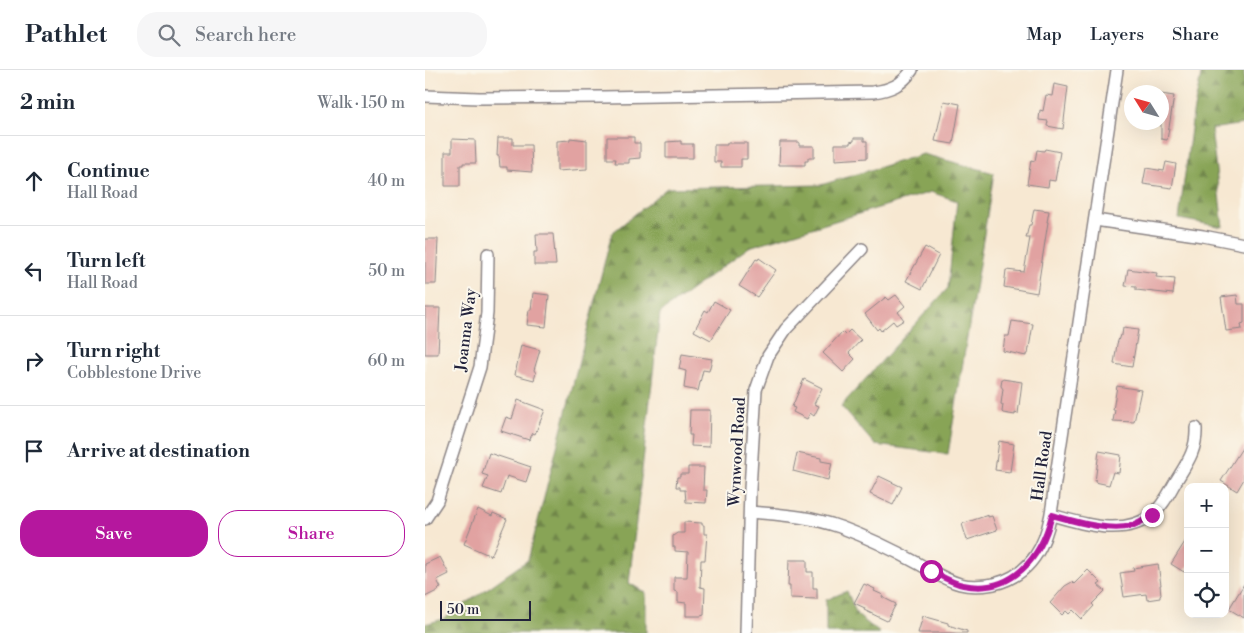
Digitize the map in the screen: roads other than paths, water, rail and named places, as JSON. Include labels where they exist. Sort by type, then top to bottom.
[{"type":"street","points":[[425,96],[479,98],[593,97],[873,92],[893,88],[903,81],[912,70]]},
{"type":"street","name":"Hall Road","points":[[750,512],[801,516],[840,528],[918,563],[946,579],[973,586],[1000,582],[1020,572],[1036,555],[1045,538],[1052,515],[1054,489],[1117,70]]},
{"type":"street","points":[[1095,220],[1244,244]]},
{"type":"street","name":"Wynwood Road","points":[[746,633],[754,407],[757,390],[768,356],[787,329],[862,249]]},
{"type":"street","name":"Joanna Way","points":[[425,520],[437,501],[480,367],[487,313],[488,254]]},
{"type":"street","points":[[1052,515],[1072,521],[1108,527],[1129,527],[1139,523],[1152,515],[1163,503],[1188,462],[1195,447],[1196,428]]}]
